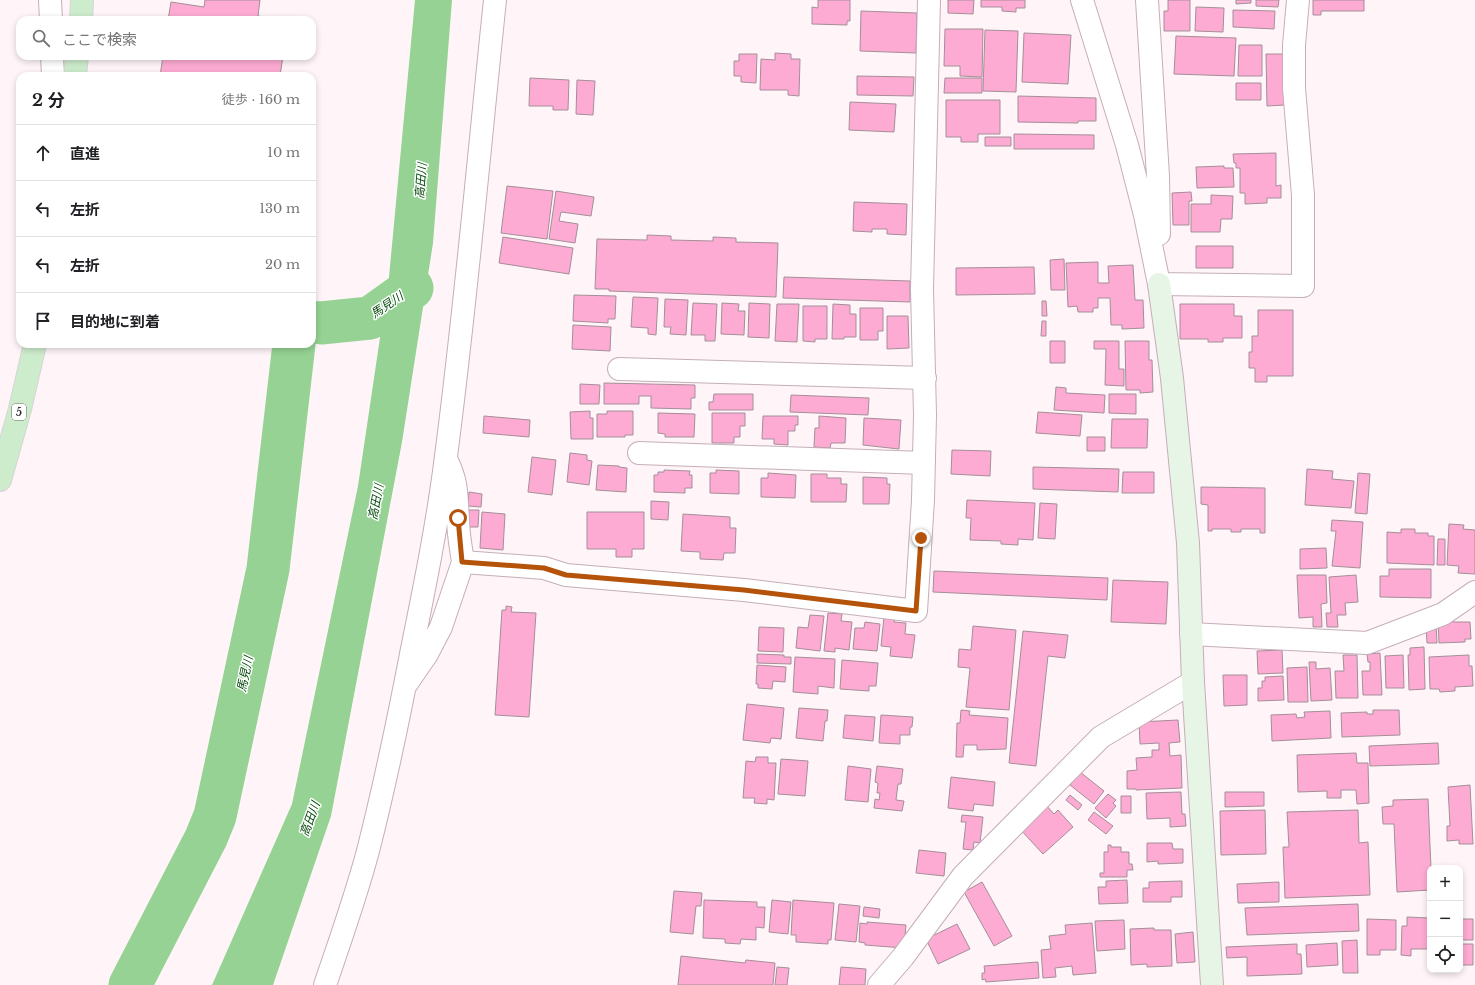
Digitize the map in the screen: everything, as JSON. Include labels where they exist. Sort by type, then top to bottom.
[{"type":"main road","points":[[80,16],[82,0]]},
{"type":"main road","points":[[76,72],[77,60]]},
{"type":"main road","name":"5","points":[[0,480],[20,409],[34,348]]},
{"type":"street","points":[[50,0],[51,16]]},
{"type":"street","points":[[325,985],[368,852],[384,787],[430,560],[446,458],[472,231],[495,0]]},
{"type":"street","points":[[462,562],[544,568],[566,575],[744,590],[916,611],[924,463],[925,378],[922,289],[929,0]]},
{"type":"street","points":[[1082,0],[1127,145],[1145,214],[1160,284],[1172,378],[1186,527],[1193,682],[1212,985]]},
{"type":"street","points":[[1147,0],[1158,176],[1160,284]]},
{"type":"street","points":[[1160,284],[1303,286],[1303,195],[1294,88],[1294,45],[1298,0]]},
{"type":"street","points":[[52,60],[53,72]]},
{"type":"street","points":[[619,369],[925,378]]},
{"type":"street","points":[[639,453],[924,463]]},
{"type":"street","points":[[405,686],[427,654],[441,627],[462,562],[457,489],[454,474],[446,458]]},
{"type":"street","points":[[1191,634],[1367,643],[1443,614],[1475,592]]},
{"type":"street","points":[[879,985],[903,957],[963,876],[1101,736],[1193,682]]},
{"type":"water","name":"高田川","points":[[415,0],[452,0],[433,243],[402,442],[331,816],[273,985],[212,985],[292,804],[358,486],[389,277]]},
{"type":"building","points":[[205,0],[260,0],[258,16],[169,16],[171,2],[204,7]]},
{"type":"building","points":[[818,0],[850,0],[850,21],[847,21],[847,25],[812,24],[812,7],[818,8]]},
{"type":"building","points":[[948,0],[974,0],[973,14],[948,13]]},
{"type":"building","points":[[981,0],[1025,0],[1025,8],[1016,8],[1016,12],[1002,11],[1002,7],[981,7]]},
{"type":"building","points":[[1168,0],[1190,0],[1190,31],[1164,31],[1164,11],[1168,11]]},
{"type":"building","points":[[1236,0],[1251,0],[1251,3],[1236,4]]},
{"type":"building","points":[[1256,0],[1279,0],[1278,7],[1256,6]]},
{"type":"building","points":[[1313,0],[1364,0],[1364,11],[1321,11],[1321,15],[1313,15]]},
{"type":"building","points":[[1196,7],[1224,8],[1223,32],[1195,31]]},
{"type":"building","points":[[1233,10],[1275,11],[1274,29],[1233,27]]},
{"type":"building","points":[[861,11],[917,13],[916,53],[860,51]]},
{"type":"building","points":[[945,29],[983,29],[982,77],[960,76],[960,66],[944,66]]},
{"type":"building","points":[[985,30],[1018,31],[1016,92],[983,91]]},
{"type":"building","points":[[1024,33],[1071,35],[1068,84],[1022,82]]},
{"type":"building","points":[[1176,36],[1236,38],[1234,76],[1174,74]]},
{"type":"building","points":[[1239,45],[1262,45],[1262,76],[1238,76]]},
{"type":"building","points":[[775,53],[791,54],[791,59],[800,59],[799,96],[788,95],[788,90],[760,90],[761,59],[775,60]]},
{"type":"building","points":[[739,54],[757,54],[756,83],[741,82],[741,76],[734,76],[734,61],[739,61]]},
{"type":"building","points":[[1266,54],[1284,54],[1285,105],[1267,106]]},
{"type":"building","points":[[162,60],[282,60],[281,72],[161,72]]},
{"type":"building","points":[[857,76],[914,77],[913,96],[857,95]]},
{"type":"building","points":[[530,78],[569,80],[568,110],[553,110],[553,106],[529,106]]},
{"type":"building","points":[[945,78],[982,78],[982,93],[944,93]]},
{"type":"building","points":[[577,80],[595,81],[593,115],[576,114]]},
{"type":"building","points":[[1236,83],[1261,83],[1261,100],[1236,100]]},
{"type":"building","points":[[1018,96],[1096,98],[1096,121],[1078,121],[1078,123],[1018,122]]},
{"type":"building","points":[[946,100],[1000,100],[1000,134],[978,134],[978,142],[961,142],[961,137],[946,137]]},
{"type":"building","points":[[850,102],[896,104],[894,132],[849,130]]},
{"type":"building","points":[[1014,134],[1094,135],[1094,149],[1014,149]]},
{"type":"building","points":[[985,137],[1011,137],[1011,146],[985,146]]},
{"type":"building","points":[[1276,153],[1276,186],[1281,185],[1281,198],[1267,198],[1267,203],[1245,204],[1245,193],[1240,193],[1240,168],[1236,168],[1233,154]]},
{"type":"building","points":[[1224,166],[1224,168],[1233,168],[1234,187],[1197,188],[1196,167]]},
{"type":"building","points":[[507,186],[553,191],[547,239],[501,233]]},
{"type":"building","points":[[556,191],[594,197],[591,216],[561,212],[559,221],[578,224],[575,243],[549,239]]},
{"type":"building","points":[[1191,192],[1192,201],[1189,201],[1189,225],[1173,225],[1172,193]]},
{"type":"building","points":[[1211,195],[1233,196],[1232,219],[1221,219],[1220,232],[1191,232],[1191,204],[1211,204]]},
{"type":"building","points":[[854,202],[907,204],[906,235],[887,234],[887,229],[872,229],[872,232],[853,231]]},
{"type":"building","points":[[647,235],[671,236],[671,240],[713,241],[713,237],[736,238],[736,242],[778,243],[776,297],[609,291],[609,289],[595,289],[597,239],[647,240]]},
{"type":"building","points":[[503,237],[573,248],[569,274],[499,263]]},
{"type":"building","points":[[1196,246],[1233,246],[1233,268],[1196,268]]},
{"type":"building","points":[[1064,259],[1065,290],[1051,290],[1050,260]]},
{"type":"building","points":[[1098,262],[1098,283],[1109,283],[1108,266],[1133,265],[1135,300],[1143,300],[1144,328],[1122,329],[1122,325],[1111,325],[1110,298],[1098,298],[1098,308],[1093,308],[1093,312],[1078,312],[1077,306],[1068,307],[1066,263]]},
{"type":"building","points":[[1034,267],[1035,294],[956,295],[956,268]]},
{"type":"building","points":[[784,277],[910,281],[910,302],[783,298]]},
{"type":"building","points":[[574,295],[616,296],[615,319],[608,319],[608,323],[573,321]]},
{"type":"building","points":[[633,297],[658,298],[656,335],[648,334],[648,328],[631,327]]},
{"type":"building","points":[[665,299],[688,300],[686,335],[670,334],[671,327],[664,327]]},
{"type":"building","points":[[1042,301],[1046,301],[1047,316],[1042,316]]},
{"type":"building","points":[[693,303],[717,304],[715,341],[705,341],[705,335],[691,335]]},
{"type":"building","points":[[722,303],[739,304],[738,311],[745,311],[744,335],[721,334]]},
{"type":"building","points":[[749,303],[770,304],[769,338],[748,337]]},
{"type":"building","points":[[777,304],[799,304],[797,342],[775,341]]},
{"type":"building","points":[[833,304],[850,305],[850,314],[856,314],[856,337],[832,339]]},
{"type":"building","points":[[1180,304],[1234,304],[1234,316],[1242,316],[1242,338],[1223,338],[1223,342],[1208,342],[1208,339],[1180,339]]},
{"type":"building","points":[[803,306],[827,306],[827,339],[815,339],[815,342],[803,341]]},
{"type":"building","points":[[860,308],[883,308],[883,331],[878,331],[878,340],[860,340]]},
{"type":"building","points":[[1258,310],[1293,310],[1293,376],[1267,376],[1267,382],[1255,382],[1255,368],[1249,368],[1249,352],[1252,352],[1252,336],[1258,336]]},
{"type":"building","points":[[887,316],[908,316],[909,348],[887,349]]},
{"type":"building","points":[[1042,321],[1046,321],[1046,336],[1041,336]]},
{"type":"building","points":[[573,325],[611,327],[610,351],[572,349]]},
{"type":"building","points":[[1050,341],[1065,341],[1065,363],[1050,363]]},
{"type":"building","points":[[1094,341],[1119,341],[1119,369],[1124,369],[1124,386],[1105,385],[1106,349],[1094,349]]},
{"type":"building","points":[[1125,341],[1149,341],[1149,360],[1152,360],[1153,392],[1140,393],[1140,390],[1126,390]]},
{"type":"building","points":[[604,383],[695,385],[695,398],[691,398],[691,409],[651,408],[651,396],[639,396],[639,404],[604,404]]},
{"type":"building","points":[[580,384],[600,385],[599,404],[580,404]]},
{"type":"building","points":[[1056,387],[1066,388],[1066,393],[1105,395],[1104,413],[1054,410]]},
{"type":"building","points":[[714,394],[753,394],[753,410],[709,410],[709,402],[713,402]]},
{"type":"building","points":[[1109,394],[1136,394],[1136,414],[1109,413]]},
{"type":"building","points":[[791,395],[869,398],[868,415],[790,412]]},
{"type":"building","points":[[590,411],[590,418],[593,418],[593,439],[571,439],[570,412]]},
{"type":"building","points":[[607,411],[633,411],[633,435],[625,435],[625,437],[597,437],[597,414],[607,414]]},
{"type":"building","points":[[1038,412],[1082,415],[1080,436],[1036,433]]},
{"type":"building","points":[[658,413],[695,414],[694,437],[665,437],[665,434],[658,433]]},
{"type":"building","points":[[712,413],[745,413],[745,426],[740,426],[740,437],[734,437],[734,443],[712,443]]},
{"type":"building","points":[[484,416],[530,420],[529,437],[483,433]]},
{"type":"building","points":[[763,416],[798,416],[798,425],[795,425],[795,431],[788,431],[788,445],[774,444],[774,439],[762,439]]},
{"type":"building","points":[[819,416],[846,418],[845,443],[831,443],[830,448],[814,447],[815,428],[819,428]]},
{"type":"building","points":[[864,418],[901,420],[899,449],[863,445]]},
{"type":"building","points":[[1112,419],[1148,419],[1147,448],[1111,448]]},
{"type":"building","points":[[1087,437],[1105,437],[1105,451],[1087,451]]},
{"type":"building","points":[[952,450],[991,451],[990,476],[951,474]]},
{"type":"building","points":[[570,453],[587,455],[587,460],[592,461],[589,485],[567,482]]},
{"type":"building","points":[[532,457],[556,460],[552,495],[528,492]]},
{"type":"building","points":[[598,465],[627,468],[626,492],[596,490]]},
{"type":"building","points":[[1033,467],[1119,469],[1118,492],[1033,489]]},
{"type":"building","points":[[1307,469],[1333,471],[1332,479],[1354,481],[1351,508],[1305,505]]},
{"type":"building","points":[[664,470],[690,471],[689,475],[692,475],[692,488],[685,488],[685,493],[654,492],[654,475],[658,475],[658,472],[664,472]]},
{"type":"building","points":[[716,470],[739,471],[739,494],[710,493],[710,473],[716,473]]},
{"type":"building","points":[[1123,472],[1154,472],[1154,493],[1122,493]]},
{"type":"building","points":[[768,473],[796,475],[795,498],[761,497],[761,478],[768,478]]},
{"type":"building","points":[[1358,473],[1370,474],[1367,514],[1355,513]]},
{"type":"building","points":[[811,474],[827,474],[827,478],[841,478],[841,484],[847,484],[846,502],[811,502]]},
{"type":"building","points":[[863,477],[887,478],[887,484],[890,484],[889,504],[863,504]]},
{"type":"building","points":[[1201,487],[1265,488],[1265,533],[1260,533],[1260,529],[1241,529],[1241,532],[1231,532],[1231,529],[1212,529],[1212,531],[1208,531],[1208,505],[1201,504]]},
{"type":"building","points":[[469,492],[482,494],[481,507],[468,506]]},
{"type":"building","points":[[967,500],[1035,503],[1033,540],[1018,539],[1018,545],[1001,544],[1001,541],[970,540],[971,518],[966,518]]},
{"type":"building","points":[[651,501],[669,502],[668,520],[651,519]]},
{"type":"building","points":[[1040,503],[1057,504],[1055,539],[1038,538]]},
{"type":"building","points":[[469,510],[479,510],[478,527],[467,527]]},
{"type":"building","points":[[482,512],[505,514],[503,550],[480,548]]},
{"type":"building","points":[[587,512],[644,512],[644,549],[632,549],[632,557],[616,557],[616,549],[587,549]]},
{"type":"building","points":[[683,514],[730,517],[730,528],[736,528],[735,553],[724,553],[723,560],[700,559],[700,552],[681,551]]},
{"type":"building","points":[[1332,520],[1363,522],[1360,568],[1332,566],[1336,531],[1331,531]]},
{"type":"building","points":[[1449,524],[1464,525],[1463,529],[1475,530],[1475,574],[1458,573],[1459,566],[1447,565]]},
{"type":"building","points":[[1401,529],[1415,529],[1415,533],[1428,533],[1428,536],[1434,536],[1434,565],[1387,563],[1387,532],[1401,533]]},
{"type":"building","points":[[1438,539],[1445,539],[1445,565],[1437,565]]},
{"type":"building","points":[[1326,548],[1327,568],[1300,569],[1300,549]]},
{"type":"building","points":[[1389,569],[1431,569],[1431,598],[1380,597],[1380,576],[1389,576]]},
{"type":"building","points":[[934,571],[1108,578],[1107,600],[933,592]]},
{"type":"building","points":[[1297,575],[1326,575],[1327,603],[1321,604],[1322,627],[1313,627],[1313,617],[1299,618]]},
{"type":"building","points":[[1356,575],[1358,602],[1345,603],[1346,615],[1337,615],[1338,627],[1327,627],[1326,613],[1331,613],[1329,577]]},
{"type":"building","points":[[1113,580],[1168,582],[1166,624],[1111,622]]},
{"type":"building","points":[[506,606],[512,607],[511,612],[536,613],[529,717],[495,715],[502,610],[506,610]]},
{"type":"building","points":[[828,613],[842,614],[841,621],[852,622],[849,650],[835,648],[835,652],[824,651]]},
{"type":"building","points":[[810,615],[824,616],[820,651],[796,648],[798,627],[808,628]]},
{"type":"building","points":[[884,617],[895,618],[894,622],[906,623],[905,634],[915,635],[912,658],[890,656],[891,647],[881,646]]},
{"type":"building","points":[[1438,620],[1470,622],[1471,639],[1465,639],[1465,642],[1439,643]]},
{"type":"building","points":[[865,622],[880,624],[877,651],[853,649],[855,628],[864,628]]},
{"type":"building","points":[[1436,624],[1437,643],[1427,643],[1426,625]]},
{"type":"building","points":[[973,626],[1016,630],[1009,710],[966,707],[970,668],[958,667],[959,649],[971,650]]},
{"type":"building","points":[[759,627],[784,628],[783,652],[758,651]]},
{"type":"building","points":[[1023,631],[1068,635],[1065,658],[1048,656],[1036,766],[1009,763]]},
{"type":"building","points":[[1424,647],[1425,689],[1409,690],[1408,655],[1410,655],[1410,648]]},
{"type":"building","points":[[1282,650],[1283,673],[1258,674],[1257,651]]},
{"type":"building","points":[[1380,653],[1382,695],[1363,695],[1362,671],[1370,671],[1370,662],[1368,662],[1367,654]]},
{"type":"building","points":[[757,654],[784,655],[784,657],[791,657],[791,664],[757,663]]},
{"type":"building","points":[[1343,655],[1357,655],[1358,698],[1336,698],[1335,671],[1344,671]]},
{"type":"building","points":[[1403,655],[1404,688],[1386,688],[1385,656]]},
{"type":"building","points":[[1469,655],[1469,666],[1472,666],[1473,686],[1455,687],[1455,691],[1440,692],[1439,689],[1430,689],[1429,657]]},
{"type":"building","points":[[795,657],[835,659],[834,688],[818,686],[818,694],[793,692]]},
{"type":"building","points":[[842,660],[878,663],[876,686],[869,686],[869,691],[840,689]]},
{"type":"building","points":[[1309,662],[1316,662],[1316,669],[1330,668],[1332,700],[1311,701]]},
{"type":"building","points":[[757,665],[786,667],[785,682],[773,681],[772,689],[758,688],[758,684],[756,684]]},
{"type":"building","points":[[1307,667],[1308,702],[1288,702],[1287,668]]},
{"type":"building","points":[[1223,675],[1247,675],[1247,705],[1224,706]]},
{"type":"building","points":[[1283,676],[1284,700],[1258,701],[1258,688],[1262,688],[1262,681],[1265,681],[1265,677]]},
{"type":"building","points":[[747,704],[784,708],[781,739],[771,738],[770,743],[743,740]]},
{"type":"building","points":[[799,708],[828,710],[827,721],[825,721],[823,741],[796,738]]},
{"type":"building","points":[[961,710],[970,711],[969,715],[1008,718],[1006,749],[977,750],[977,745],[964,745],[963,757],[956,757],[957,723],[960,723]]},
{"type":"building","points":[[1373,710],[1399,710],[1400,735],[1342,737],[1341,713],[1367,712],[1367,714],[1373,714]]},
{"type":"building","points":[[1330,711],[1331,738],[1272,741],[1271,715],[1296,714],[1297,718],[1305,717],[1304,712]]},
{"type":"building","points":[[845,715],[875,717],[873,741],[843,738]]},
{"type":"building","points":[[881,715],[913,717],[912,727],[910,727],[910,735],[900,735],[900,744],[879,743]]},
{"type":"building","points":[[1178,720],[1180,742],[1169,743],[1170,756],[1181,755],[1182,788],[1127,789],[1127,771],[1137,770],[1136,758],[1152,757],[1152,750],[1159,750],[1159,743],[1140,744],[1139,722]]},
{"type":"building","points":[[1438,743],[1439,764],[1370,766],[1369,746]]},
{"type":"building","points":[[1356,753],[1357,763],[1368,763],[1369,803],[1357,804],[1356,790],[1341,790],[1341,798],[1327,798],[1327,791],[1298,792],[1297,755]]},
{"type":"building","points":[[756,757],[768,757],[768,763],[776,763],[774,800],[767,799],[767,804],[754,803],[755,798],[743,798],[746,761],[755,762]]},
{"type":"building","points":[[781,759],[808,761],[805,796],[778,794]]},
{"type":"building","points":[[848,766],[871,769],[868,802],[845,800]]},
{"type":"building","points":[[877,766],[903,769],[901,784],[898,784],[896,800],[904,801],[902,811],[874,808],[875,799],[879,800],[880,793],[877,793],[878,783],[875,782]]},
{"type":"building","points":[[1080,772],[1104,791],[1094,804],[1070,785]]},
{"type":"building","points":[[951,777],[995,782],[993,806],[974,804],[973,811],[948,808]]},
{"type":"building","points":[[1470,785],[1473,844],[1459,844],[1459,840],[1447,841],[1447,826],[1450,826],[1448,787]]},
{"type":"building","points":[[1181,792],[1182,814],[1185,814],[1186,826],[1170,827],[1170,818],[1147,819],[1146,793]]},
{"type":"building","points":[[1225,792],[1264,792],[1264,806],[1225,807]]},
{"type":"building","points":[[1108,794],[1116,800],[1113,803],[1116,806],[1106,818],[1095,808]]},
{"type":"building","points":[[1070,795],[1082,805],[1078,810],[1066,800]]},
{"type":"building","points":[[1121,796],[1131,796],[1131,813],[1121,813]]},
{"type":"building","points":[[1428,799],[1431,865],[1427,865],[1427,890],[1397,892],[1394,824],[1383,824],[1382,807],[1393,806],[1393,800]]},
{"type":"building","points":[[1045,804],[1054,814],[1058,810],[1073,827],[1043,854],[1019,828]]},
{"type":"building","points":[[1265,810],[1266,854],[1221,855],[1220,811]]},
{"type":"building","points":[[1358,810],[1359,843],[1368,842],[1370,895],[1285,898],[1283,847],[1289,847],[1287,812]]},
{"type":"building","points":[[1094,812],[1113,826],[1106,834],[1088,820]]},
{"type":"building","points":[[962,815],[983,817],[980,843],[974,842],[973,850],[963,849],[966,822],[961,822]]},
{"type":"building","points":[[1147,843],[1172,843],[1173,849],[1183,849],[1183,863],[1158,864],[1158,861],[1147,862]]},
{"type":"building","points":[[1108,845],[1111,845],[1111,847],[1121,847],[1121,852],[1129,852],[1129,864],[1132,864],[1133,870],[1127,870],[1127,877],[1100,877],[1100,873],[1104,873],[1104,852],[1108,852]]},
{"type":"building","points":[[919,850],[946,853],[944,876],[916,873]]},
{"type":"building","points":[[1127,880],[1128,903],[1099,904],[1098,887],[1106,887],[1106,881]]},
{"type":"building","points":[[1182,881],[1182,897],[1171,897],[1171,902],[1143,902],[1143,888],[1149,888],[1149,882]]},
{"type":"building","points":[[982,882],[1012,936],[994,946],[964,892]]},
{"type":"building","points":[[1279,882],[1279,902],[1238,903],[1237,884]]},
{"type":"building","points":[[674,891],[702,893],[701,906],[696,906],[693,934],[670,932]]},
{"type":"building","points":[[704,900],[757,902],[757,907],[765,907],[764,928],[756,927],[756,940],[741,939],[740,944],[725,943],[725,939],[703,938]]},
{"type":"building","points":[[772,900],[791,902],[788,934],[769,932]]},
{"type":"building","points":[[793,900],[834,903],[831,940],[828,940],[828,944],[796,942],[796,935],[791,935]]},
{"type":"building","points":[[839,904],[860,906],[856,942],[835,940]]},
{"type":"building","points":[[1358,904],[1359,931],[1247,935],[1245,908]]},
{"type":"building","points":[[864,907],[880,909],[879,918],[863,916]]},
{"type":"building","points":[[1407,917],[1427,918],[1427,949],[1411,949],[1411,956],[1401,955],[1402,926],[1407,926]]},
{"type":"building","points":[[1367,919],[1396,920],[1396,950],[1380,950],[1380,955],[1367,955]]},
{"type":"building","points":[[1463,919],[1473,919],[1473,940],[1463,940]]},
{"type":"building","points":[[1124,920],[1125,949],[1097,951],[1095,921]]},
{"type":"building","points":[[867,922],[906,925],[904,948],[865,945],[865,943],[859,942],[860,923],[867,924]]},
{"type":"building","points":[[1092,923],[1096,973],[1073,975],[1072,966],[1055,968],[1056,977],[1043,978],[1041,950],[1051,949],[1049,936],[1066,934],[1065,925]]},
{"type":"building","points":[[957,924],[970,949],[938,964],[926,939]]},
{"type":"building","points":[[1154,928],[1154,930],[1171,930],[1172,966],[1147,967],[1147,964],[1131,965],[1130,929]]},
{"type":"building","points":[[1193,932],[1195,962],[1177,963],[1175,934]]},
{"type":"building","points":[[1357,940],[1358,973],[1343,973],[1342,941]]},
{"type":"building","points":[[1337,943],[1338,965],[1307,967],[1306,945]]},
{"type":"building","points":[[1297,944],[1297,954],[1301,954],[1302,974],[1247,976],[1247,957],[1227,958],[1226,947]]},
{"type":"building","points":[[1463,944],[1473,944],[1473,965],[1463,965]]},
{"type":"building","points":[[681,956],[745,963],[746,960],[775,963],[773,985],[678,985]]},
{"type":"building","points":[[1038,962],[1039,978],[986,982],[985,979],[982,980],[982,973],[985,973],[984,966]]},
{"type":"building","points":[[777,967],[789,968],[787,985],[775,985]]},
{"type":"building","points":[[841,967],[866,969],[865,985],[839,985]]},
{"type":"waterway","name":"馬見川","points":[[316,322],[370,318],[412,288]]},
{"type":"waterway","name":"馬見川","points":[[130,985],[206,838],[215,816],[268,569],[294,348]]},
{"type":"route","points":[[458,518],[462,562],[544,568],[566,575],[744,590],[916,611],[921,538]]}]
